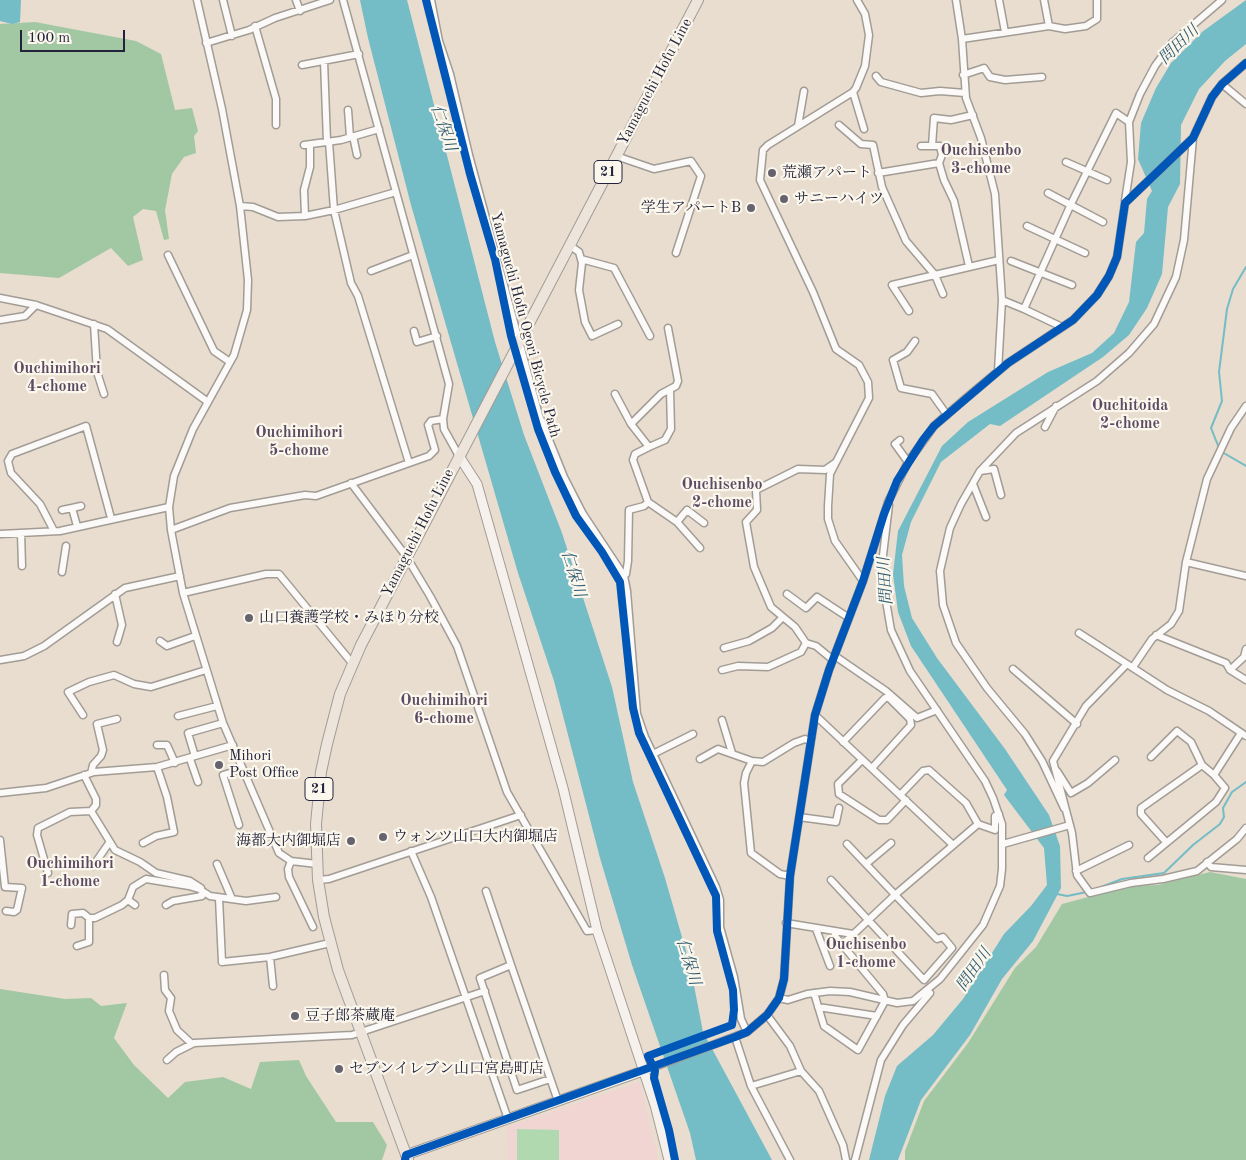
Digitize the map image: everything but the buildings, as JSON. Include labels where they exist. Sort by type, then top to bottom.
[{"type":"main road","name":"Yamaguchi Hofu Line","points":[[406,1158],[330,943],[318,880],[316,824],[321,772],[335,713],[352,663],[406,556],[698,0]]},
{"type":"street","points":[[197,0],[222,109],[240,206],[248,280],[247,310],[241,336],[230,362],[180,458],[171,490],[169,507],[171,530],[183,593],[223,723],[279,853],[291,861],[317,864]]},
{"type":"street","points":[[223,0],[232,36]]},
{"type":"street","points":[[296,0],[300,11]]},
{"type":"street","points":[[206,44],[250,30],[255,26],[330,0]]},
{"type":"street","points":[[343,0],[360,54],[449,384],[442,419],[444,429],[477,484],[524,643],[563,788],[597,930],[644,1070],[669,1160]]},
{"type":"street","points":[[431,0],[439,42],[450,74],[471,162],[540,415],[564,477],[583,514],[624,576],[627,591],[637,714],[653,754],[716,887],[720,900],[720,927],[734,977],[741,1019],[747,1032]]},
{"type":"street","points":[[857,0],[865,14],[868,35],[865,66],[853,92],[763,150],[760,180],[813,292],[836,349],[859,364],[868,382],[869,398],[830,474],[828,519],[842,554],[863,581]]},
{"type":"street","points":[[956,0],[962,40],[965,93],[981,138],[995,194],[1002,300],[998,371]]},
{"type":"street","points":[[999,0],[1005,32]]},
{"type":"street","points":[[1044,0],[1049,26]]},
{"type":"street","points":[[962,40],[1049,26],[1065,29],[1086,26],[1097,19],[1097,0]]},
{"type":"street","points":[[406,1158],[747,1032],[767,1015],[779,998],[784,978],[790,876],[815,715],[863,581],[888,502],[908,462],[923,440],[947,415],[998,371],[1084,311],[1109,276],[1121,240],[1127,200],[1131,162],[1129,122],[1140,94],[1155,66],[1172,43],[1222,0]]},
{"type":"street","points":[[255,26],[276,99],[276,125]]},
{"type":"street","points":[[302,65],[360,54]]},
{"type":"street","points":[[324,61],[334,210],[351,283],[358,296],[409,463]]},
{"type":"street","points":[[1127,200],[1191,140],[1212,97],[1222,84],[1246,63]]},
{"type":"street","points":[[963,75],[984,68],[990,77],[1005,80],[1042,77]]},
{"type":"street","points":[[876,76],[881,82],[921,93],[940,91],[965,93]]},
{"type":"street","points":[[1222,84],[1246,104]]},
{"type":"street","points":[[798,126],[804,91]]},
{"type":"street","points":[[853,92],[864,129]]},
{"type":"street","points":[[348,110],[357,154]]},
{"type":"street","points":[[1024,309],[1086,170],[1116,113],[1129,122]]},
{"type":"street","points":[[932,146],[934,118],[951,120],[973,115]]},
{"type":"street","points":[[839,125],[861,144],[873,145],[878,173],[906,241],[935,275],[943,294]]},
{"type":"street","points":[[305,216],[304,190],[309,173],[307,145],[352,137],[379,129]]},
{"type":"street","points":[[1191,140],[1184,240],[1176,277],[1154,324],[1129,353],[1097,381],[1016,433],[980,471],[950,528],[940,571],[943,605],[956,643],[987,688],[1025,734],[1042,761],[1064,808],[1079,880],[1090,894],[1131,883],[1163,879],[1197,871],[1238,839],[1246,828]]},
{"type":"street","points":[[921,146],[940,146],[942,155],[939,163],[944,180],[954,201],[969,266]]},
{"type":"street","points":[[616,156],[654,168],[691,161],[700,176],[676,253]]},
{"type":"street","points":[[1066,162],[1107,180]]},
{"type":"street","points":[[878,173],[939,163]]},
{"type":"street","points":[[240,206],[253,207],[278,217],[305,216],[334,210],[396,192]]},
{"type":"street","points":[[1048,193],[1103,222]]},
{"type":"street","points":[[1027,226],[1085,253]]},
{"type":"street","points":[[569,245],[579,252],[579,290],[585,322],[592,336],[618,324]]},
{"type":"street","points":[[168,255],[214,351],[230,362]]},
{"type":"street","points":[[371,271],[413,255]]},
{"type":"street","points":[[580,259],[614,268],[650,336]]},
{"type":"street","points":[[909,311],[892,285],[999,260]]},
{"type":"street","points":[[1011,261],[1072,285]]},
{"type":"street","points":[[0,298],[36,305],[107,329],[208,402]]},
{"type":"street","points":[[1002,300],[1062,327]]},
{"type":"street","points":[[0,320],[25,316],[36,305]]},
{"type":"street","points":[[94,324],[97,372],[104,394]]},
{"type":"street","points":[[631,424],[661,394],[676,386],[678,381],[668,328]]},
{"type":"street","points":[[414,331],[417,342],[436,336]]},
{"type":"street","points":[[915,341],[907,352],[894,360],[901,388],[932,394],[947,415]]},
{"type":"street","points":[[670,389],[671,429],[665,440],[635,454],[633,460],[648,502],[677,522],[700,548]]},
{"type":"street","points":[[615,394],[631,424],[650,447]]},
{"type":"street","points":[[1045,427],[1057,405]]},
{"type":"street","points":[[1064,808],[1064,795],[1053,761],[1077,724],[1086,706],[1130,666],[1156,635],[1171,624],[1179,611],[1186,562],[1207,479],[1219,450],[1246,406]]},
{"type":"street","points":[[171,530],[230,508],[305,495],[316,496],[434,453],[434,445],[428,425],[431,421],[442,419]]},
{"type":"street","points":[[54,531],[40,504],[11,473],[8,462],[12,454],[86,426],[111,518]]},
{"type":"street","points":[[900,440],[894,444],[908,462]]},
{"type":"street","points":[[836,462],[825,470],[798,469],[756,490],[757,510],[746,522],[754,567],[771,607],[795,627],[806,643],[816,646],[886,691],[916,718],[937,710]]},
{"type":"street","points":[[980,471],[994,469],[1001,495]]},
{"type":"street","points":[[351,483],[406,556],[457,646],[507,792],[587,931],[597,930]]},
{"type":"street","points":[[973,484],[986,517]]},
{"type":"street","points":[[624,576],[628,561],[629,510],[644,506],[648,502]]},
{"type":"street","points":[[779,998],[788,1000],[814,993],[850,992],[884,1001],[914,1001],[928,991],[960,955],[989,916],[1000,886],[1005,844],[999,814],[985,782],[896,644],[887,612],[881,572],[888,502]]},
{"type":"street","points":[[62,510],[81,506]]},
{"type":"street","points":[[0,534],[54,531],[169,507]]},
{"type":"street","points":[[72,508],[77,526]]},
{"type":"street","points":[[677,522],[687,510],[704,523]]},
{"type":"street","points":[[21,533],[22,566]]},
{"type":"street","points":[[62,572],[66,546]]},
{"type":"street","points":[[1186,562],[1246,576]]},
{"type":"street","points":[[183,593],[266,574],[279,574],[352,663]]},
{"type":"street","points":[[0,660],[24,656],[44,646],[125,588],[180,576]]},
{"type":"street","points":[[115,594],[122,625],[117,642]]},
{"type":"street","points":[[787,594],[806,608],[817,597],[849,618]]},
{"type":"street","points":[[724,648],[749,641],[772,628],[783,617]]},
{"type":"street","points":[[1079,633],[1151,681],[1209,711],[1244,735],[1214,775]]},
{"type":"street","points":[[1156,635],[1226,663],[1230,670],[1246,680]]},
{"type":"street","points":[[160,641],[167,646],[175,639],[195,636]]},
{"type":"street","points":[[722,670],[738,666],[768,667],[801,652],[806,643]]},
{"type":"street","points":[[1230,670],[1244,656],[1246,649]]},
{"type":"street","points":[[1013,669],[1077,724]]},
{"type":"street","points":[[83,715],[65,693],[104,676],[114,676],[134,684],[151,687],[206,670]]},
{"type":"street","points":[[843,742],[885,698],[888,698],[910,719],[911,725],[872,768]]},
{"type":"street","points":[[178,716],[218,706]]},
{"type":"street","points":[[815,715],[952,844]]},
{"type":"street","points":[[48,873],[37,835],[38,828],[70,812],[91,810],[96,805],[88,774],[93,765],[102,756],[97,724],[117,719]]},
{"type":"street","points":[[722,720],[732,753]]},
{"type":"street","points":[[198,782],[186,734],[223,723]]},
{"type":"street","points":[[1148,858],[1216,802],[1225,788],[1214,775],[1202,766],[1191,742],[1177,731],[1151,757]]},
{"type":"street","points":[[653,754],[693,734]]},
{"type":"street","points":[[700,759],[718,750],[752,761],[762,762],[794,743],[805,739],[810,740]]},
{"type":"street","points":[[157,745],[167,745],[174,763]]},
{"type":"street","points":[[0,793],[46,788],[88,774],[157,767],[233,745]]},
{"type":"street","points":[[862,760],[838,784],[839,794],[879,820],[887,820],[906,800]]},
{"type":"street","points":[[1055,771],[1059,772],[1071,792],[1088,783],[1115,760]]},
{"type":"street","points":[[752,761],[746,773],[744,783],[751,853],[780,874],[790,876]]},
{"type":"street","points":[[1166,842],[1141,814],[1141,808],[1202,766]]},
{"type":"street","points":[[143,843],[156,836],[174,832],[167,797],[157,767]]},
{"type":"street","points":[[239,825],[223,775],[243,769]]},
{"type":"street","points":[[901,794],[923,771],[929,770],[966,803],[978,824],[995,830],[996,816],[999,814]]},
{"type":"street","points":[[799,817],[836,822],[839,808]]},
{"type":"street","points":[[91,810],[109,843],[115,850],[140,862],[152,871],[190,881],[202,888],[202,896],[173,901],[166,905]]},
{"type":"street","points":[[318,880],[329,879],[522,816]]},
{"type":"street","points":[[842,946],[869,918],[952,844],[978,824]]},
{"type":"street","points":[[1005,844],[1068,825]]},
{"type":"street","points":[[0,840],[5,887],[23,887],[17,910],[14,912],[6,911]]},
{"type":"street","points":[[93,866],[109,843]]},
{"type":"street","points":[[866,864],[891,843]]},
{"type":"street","points":[[831,880],[869,918],[924,980],[952,948],[943,937],[937,939],[847,844]]},
{"type":"street","points":[[1076,871],[1129,845]]},
{"type":"street","points":[[412,851],[431,897],[508,1119]]},
{"type":"street","points":[[291,861],[288,869],[289,877],[313,927]]},
{"type":"street","points":[[1207,862],[1211,867],[1246,870]]},
{"type":"street","points":[[217,864],[232,899]]},
{"type":"street","points":[[71,924],[72,914],[83,913],[89,918],[95,918],[128,900],[133,887],[146,879],[189,886],[219,898],[256,902],[276,897]]},
{"type":"street","points":[[486,891],[558,1101]]},
{"type":"street","points":[[219,898],[222,962],[270,957],[330,943]]},
{"type":"street","points":[[128,900],[135,905]]},
{"type":"street","points":[[77,946],[89,942],[89,918]]},
{"type":"street","points":[[786,923],[853,934]]},
{"type":"street","points":[[816,928],[830,966]]},
{"type":"street","points":[[814,993],[824,1026],[858,1050],[884,1001],[882,994],[835,936],[835,931]]},
{"type":"street","points":[[270,957],[273,986]]},
{"type":"street","points":[[511,965],[480,978],[517,1090],[550,1079]]},
{"type":"street","points":[[164,975],[165,990],[171,998],[169,1011],[178,1030],[192,1044]]},
{"type":"street","points":[[167,1060],[192,1044],[352,1035],[484,991]]},
{"type":"street","points":[[855,1160],[881,1060],[903,1025],[930,993],[928,991]]},
{"type":"street","points":[[818,1007],[877,1016]]},
{"type":"street","points":[[767,1015],[790,1046],[801,1071],[819,1091],[843,1145],[846,1160]]},
{"type":"street","points":[[733,1038],[751,1086],[790,1160]]},
{"type":"street","points":[[751,1086],[801,1071]]},
{"type":"shaded area","points":[[640,1082],[658,1160],[508,1160],[507,1127]]},
{"type":"green space","points":[[35,22],[136,41],[161,54],[175,110],[192,108],[198,131],[194,136],[196,153],[184,157],[172,174],[165,210],[169,239],[164,240],[156,211],[143,209],[133,217],[143,260],[128,266],[111,248],[59,278],[0,273],[0,24]]},
{"type":"green space","points":[[1210,872],[1246,879],[1246,1160],[905,1160],[905,1151],[924,1101],[968,1043],[1015,968],[1036,947],[1062,904],[1129,886],[1158,885]]},
{"type":"green space","points":[[0,989],[65,999],[91,998],[101,1006],[127,1003],[114,1038],[134,1065],[168,1098],[185,1082],[223,1077],[251,1089],[260,1062],[299,1060],[306,1076],[336,1122],[373,1122],[387,1145],[382,1160],[0,1160]]},
{"type":"green space","points":[[517,1129],[559,1130],[559,1160],[517,1160]]},
{"type":"water","points":[[0,0],[21,0],[20,22],[12,24],[0,21]]},
{"type":"water","name":"仁保川","points":[[360,0],[407,0],[495,342],[524,435],[562,533],[612,687],[633,782],[665,878],[690,965],[703,1032],[772,1160],[696,1160],[690,1133],[632,965],[600,858],[554,681],[518,573],[411,205]]},
{"type":"water","points":[[1246,0],[1246,44],[1225,61],[1199,89],[1181,125],[1180,184],[1168,207],[1162,274],[1147,308],[1129,335],[1103,357],[1000,426],[990,424],[941,462],[911,522],[902,555],[904,586],[912,618],[937,658],[1005,749],[1049,815],[1060,846],[1061,888],[1033,941],[1002,979],[970,1035],[921,1100],[898,1160],[869,1160],[885,1096],[897,1066],[933,1035],[963,999],[1004,934],[1031,906],[1047,885],[1044,848],[1004,795],[1007,790],[911,646],[898,612],[893,574],[898,531],[942,446],[968,422],[1048,372],[1092,353],[1114,333],[1129,302],[1136,242],[1144,233],[1147,199],[1152,191],[1138,159],[1141,123],[1156,88],[1171,63],[1202,32]]},
{"type":"waterway","points":[[1219,448],[1211,428],[1222,401],[1219,372],[1227,309],[1233,289],[1246,267]]},
{"type":"waterway","points":[[1222,452],[1246,466]]},
{"type":"waterway","points":[[1101,887],[1122,879],[1164,873],[1193,845],[1220,824],[1224,817],[1223,808],[1232,792],[1246,782]]},
{"type":"waterway","points":[[1057,894],[1067,896],[1087,892]]},
{"type":"cycle path","name":"Yamaguchi Hofu Ogori Bicycle Path","points":[[426,0],[470,174],[495,259],[511,336],[538,429],[555,472],[576,516],[602,552],[620,582],[633,708],[639,733],[716,896],[717,931],[733,990],[734,1010],[732,1025],[648,1056],[655,1071],[654,1078],[669,1130],[675,1160]]},
{"type":"cycle path","points":[[405,1160],[406,1155],[735,1037],[747,1032],[767,1015],[779,998],[784,979],[790,876],[815,715],[829,670],[863,581],[884,514],[897,481],[934,426],[1008,363],[1073,320],[1097,295],[1109,276],[1117,257],[1125,203],[1193,138],[1212,97],[1222,84],[1246,63]]},
{"type":"place","name":"荒瀬アパート","points":[[772,173]]},
{"type":"place","name":"サニーハイツ","points":[[784,199]]},
{"type":"place","name":"学生アパートB","points":[[751,208]]},
{"type":"place","name":"山口養護学校・みほり分校","points":[[249,618]]},
{"type":"place","name":"Mihori Post Office","points":[[219,765]]},
{"type":"place","name":"ウォンツ山口大内御堀店","points":[[383,837]]},
{"type":"place","name":"海都大内御堀店","points":[[351,841]]},
{"type":"place","name":"豆子郎茶蔵庵","points":[[295,1016]]},
{"type":"place","name":"セブンイレブン山口宮島町店","points":[[339,1069]]},
{"type":"district","name":"Ouchisenbo 3-chome","points":[[981,160]]},
{"type":"district","name":"Ouchimihori 4-chome","points":[[57,378]]},
{"type":"district","name":"Ouchitoida 2-chome","points":[[1130,415]]},
{"type":"district","name":"Ouchimihori 5-chome","points":[[299,442]]},
{"type":"district","name":"Ouchisenbo 2-chome","points":[[722,494]]},
{"type":"district","name":"Ouchimihori 6-chome","points":[[444,710]]},
{"type":"district","name":"Ouchimihori 1-chome","points":[[70,873]]},
{"type":"district","name":"Ouchisenbo 1-chome","points":[[866,954]]},
{"type":"water label","name":"問田川","points":[[1179,45]]},
{"type":"water label","name":"問田川","points":[[886,581]]},
{"type":"water label","name":"問田川","points":[[974,970]]}]
